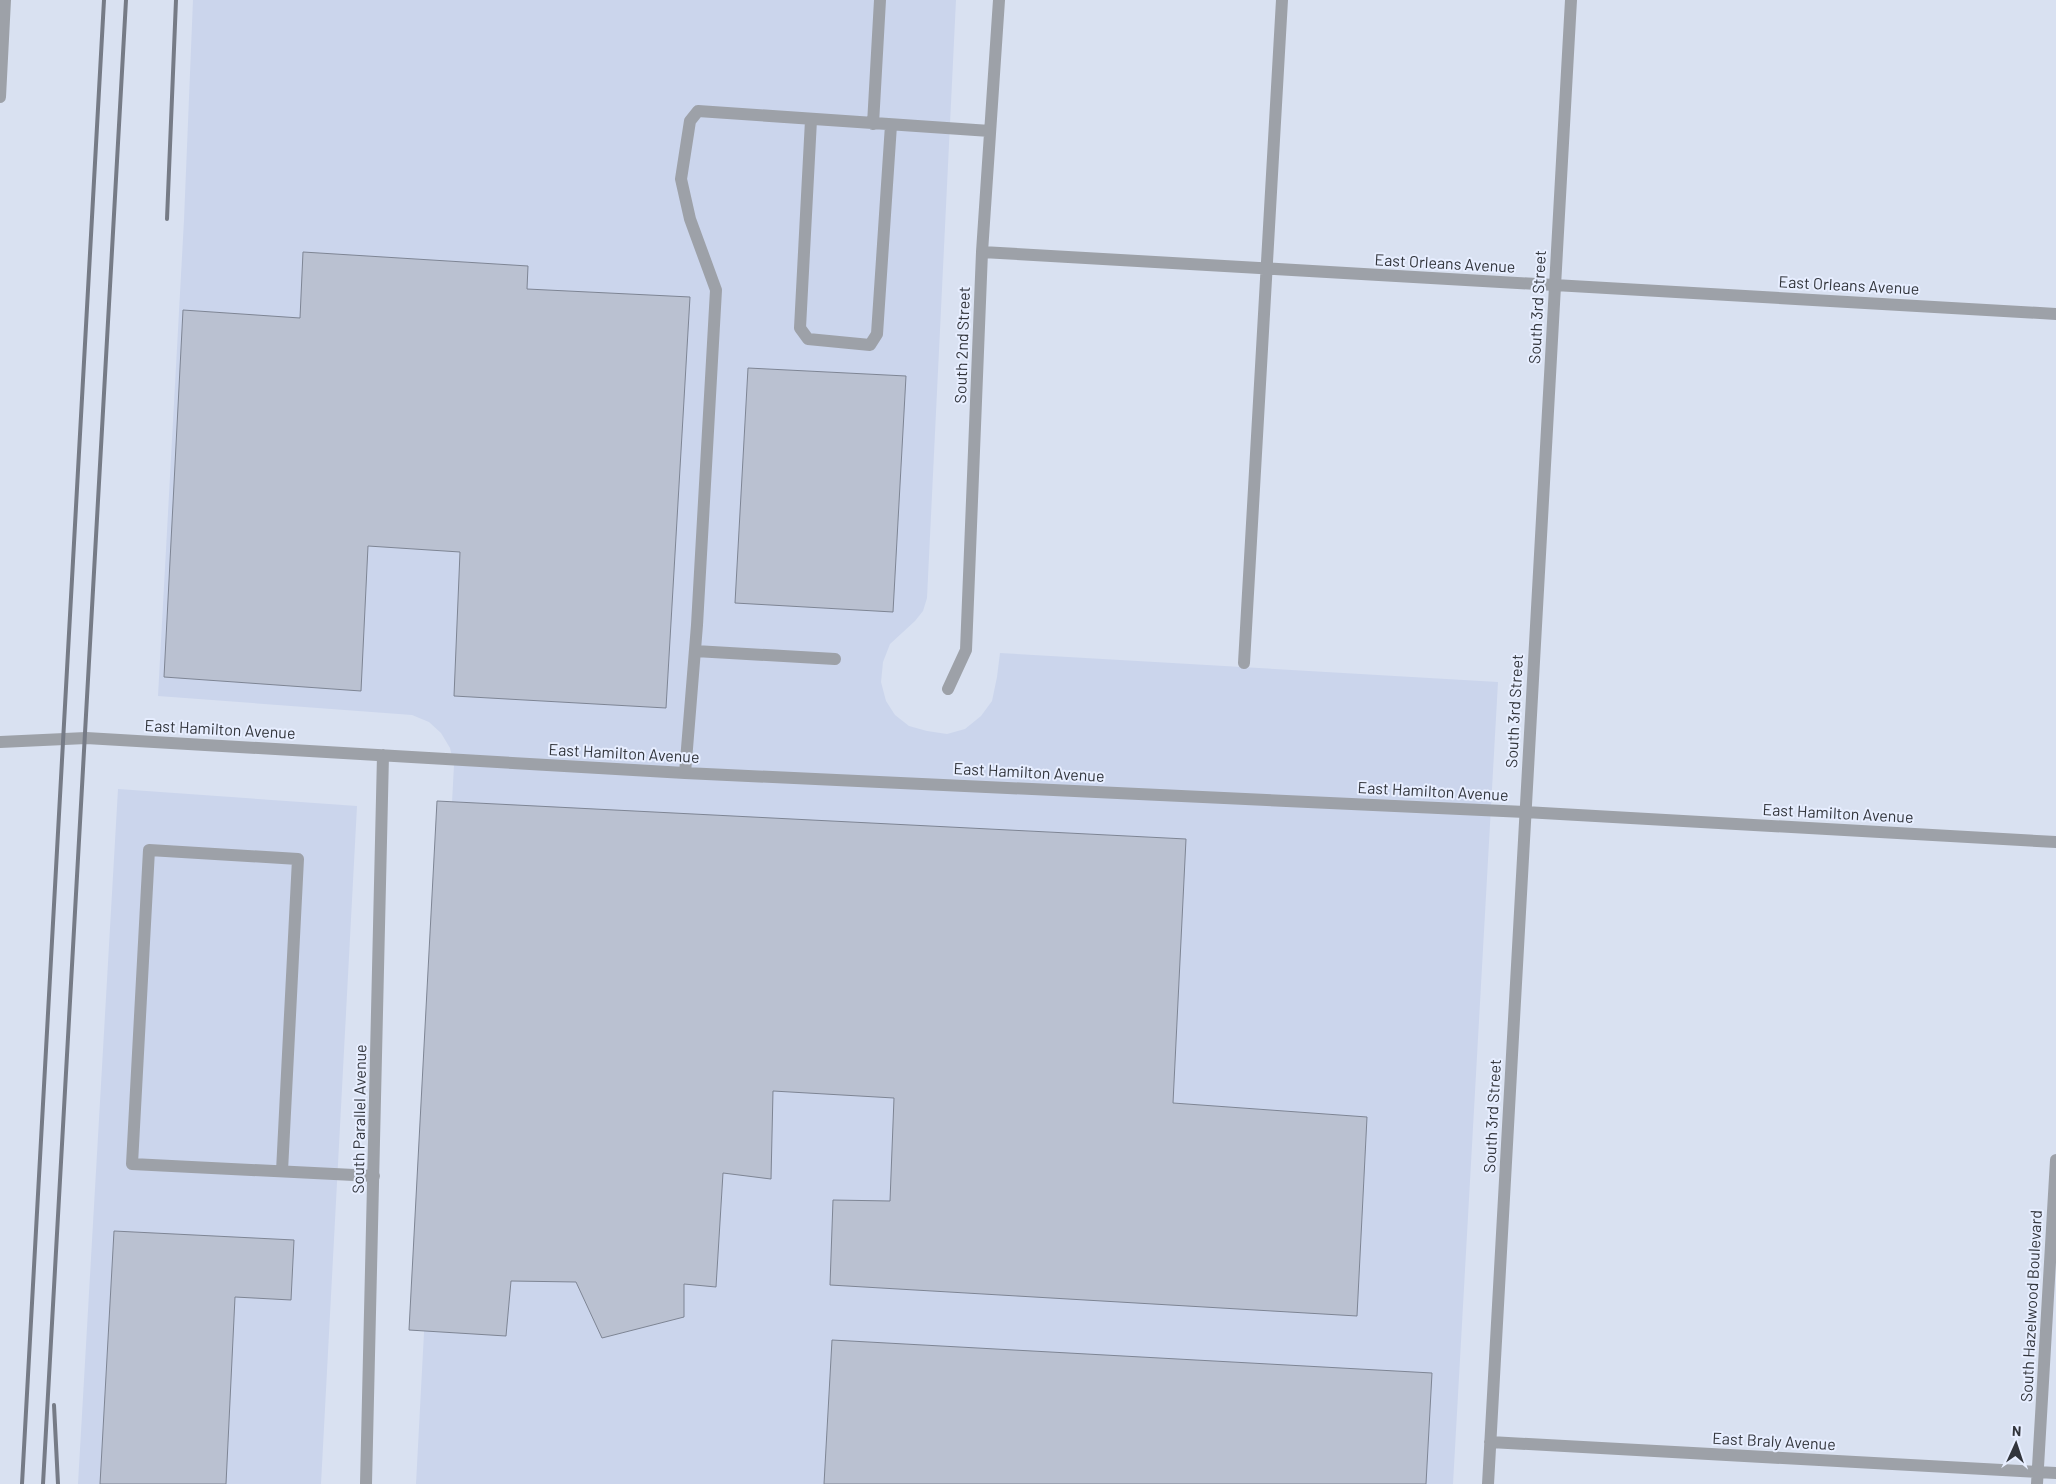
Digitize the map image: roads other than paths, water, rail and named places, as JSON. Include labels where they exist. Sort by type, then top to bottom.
[{"type":"street","points":[[0,97],[5,0]]},
{"type":"street","points":[[873,124],[880,0]]},
{"type":"street","name":"South 2nd Street","points":[[948,689],[966,650],[982,252],[998,0]]},
{"type":"street","points":[[1244,663],[1282,0]]},
{"type":"street","name":"South 3rd Street","points":[[1488,1484],[1570,0]]},
{"type":"street","points":[[685,773],[695,651],[716,290],[690,219],[682,179],[690,121],[698,112],[990,131]]},
{"type":"street","points":[[811,120],[800,328],[808,339],[870,345],[877,334],[891,125]]},
{"type":"street","name":"East Orleans Avenue","points":[[982,252],[1267,270],[2056,314]]},
{"type":"street","points":[[695,651],[836,659]]},
{"type":"street","name":"East Hamilton Avenue","points":[[0,742],[86,738],[685,773],[1525,812],[2056,842]]},
{"type":"street","name":"South Parallel Avenue","points":[[366,1484],[383,755]]},
{"type":"street","points":[[282,1171],[298,859],[149,850],[132,1164],[374,1176]]},
{"type":"street","name":"South Hazelwood Boulevard","points":[[2037,1478],[2056,1160]]},
{"type":"street","name":"East Braly Avenue","points":[[1490,1442],[2037,1478],[2056,1472]]},
{"type":"railway","points":[[22,1484],[104,0]]},
{"type":"railway","points":[[43,1484],[126,0]]},
{"type":"railway","points":[[167,219],[176,0]]},
{"type":"railway","points":[[54,1405],[58,1484]]}]
